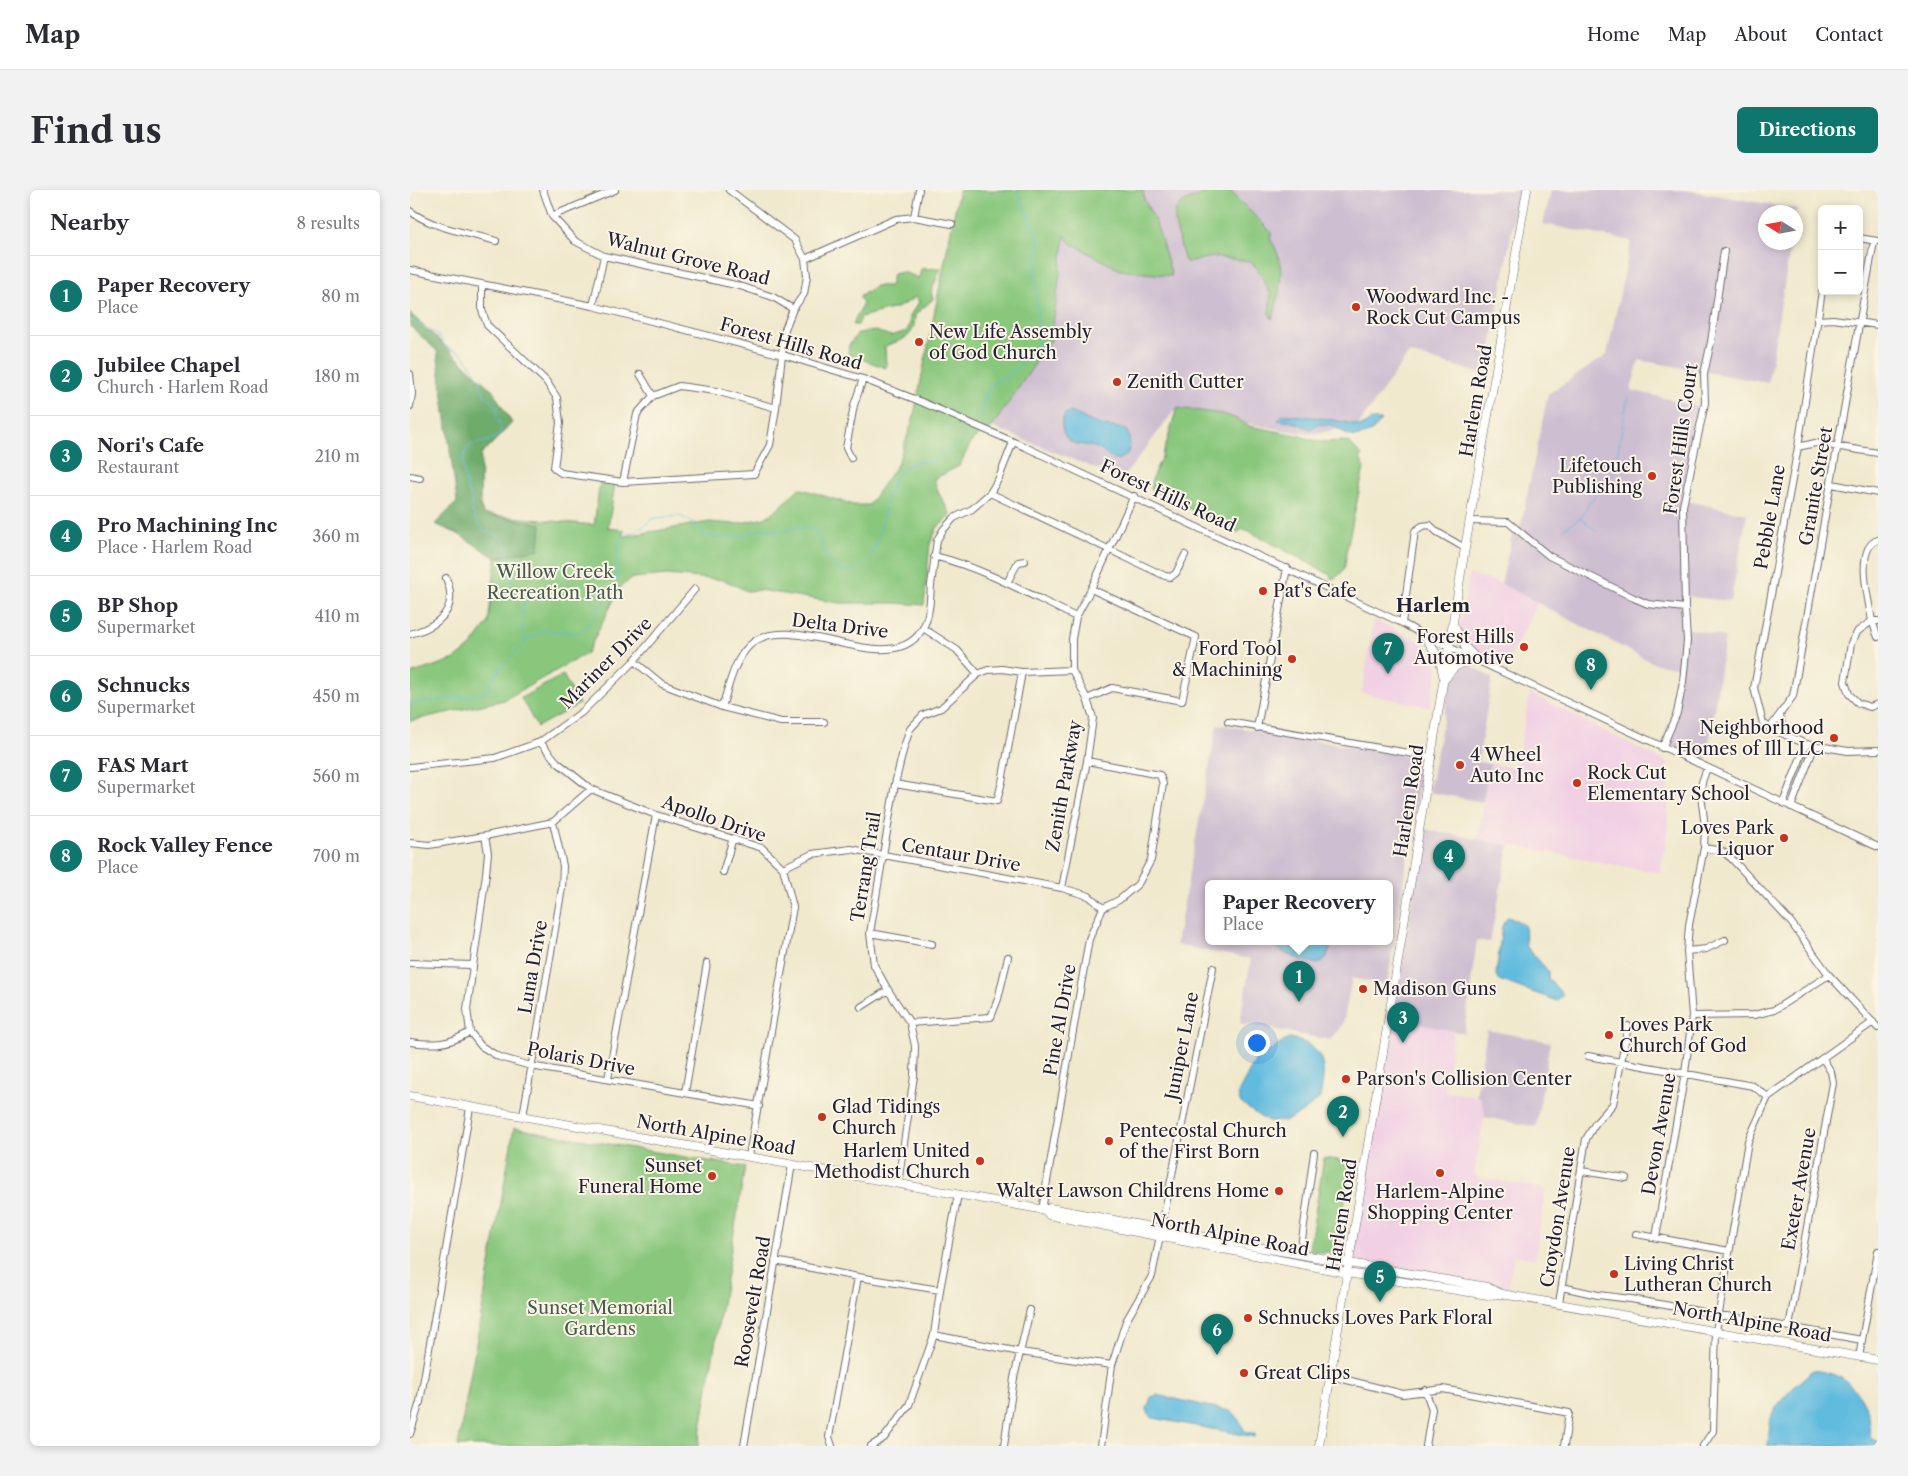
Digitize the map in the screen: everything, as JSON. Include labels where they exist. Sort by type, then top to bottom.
[{"type":"main road","name":"Harlem Road","points":[[1319,1446],[1465,548],[1527,190]]},
{"type":"main road","points":[[1453,624],[1466,646],[1478,660]]},
{"type":"main road","points":[[1425,636],[1440,660],[1444,682]]},
{"type":"main road","points":[[1444,682],[1460,662],[1478,660]]},
{"type":"main road","name":"North Alpine Road","points":[[410,1096],[1044,1210],[1050,1208],[1347,1273],[1488,1295],[1502,1294],[1559,1303],[1878,1360]]},
{"type":"main road","name":"North Alpine Road","points":[[1161,1233],[1300,1254],[1487,1287],[1502,1294]]},
{"type":"street","name":"Walnut Grove Road","points":[[544,190],[552,216],[575,241],[604,256],[740,286],[773,297],[793,309]]},
{"type":"street","points":[[552,216],[615,190]]},
{"type":"street","points":[[482,285],[482,310],[487,325],[546,380],[557,398],[560,423],[554,468],[561,473],[623,482],[754,474],[770,445],[785,329],[793,309],[804,294],[808,276],[805,259],[795,240],[729,190]]},
{"type":"street","points":[[914,216],[919,190]]},
{"type":"street","points":[[410,211],[419,218],[431,223],[496,241]]},
{"type":"street","points":[[805,259],[896,219],[914,216],[952,224]]},
{"type":"street","points":[[1863,239],[1876,241]]},
{"type":"street","name":"Granite Street","points":[[1770,728],[1794,696],[1876,241]]},
{"type":"street","name":"Forest Hills Court","points":[[1662,748],[1677,713],[1684,682],[1687,640],[1683,506],[1705,403],[1704,374],[1711,342],[1724,251]]},
{"type":"street","points":[[592,306],[604,256]]},
{"type":"street","name":"Forest Hills Road","points":[[410,270],[592,306],[783,355],[863,379],[917,400],[1134,496],[1662,748],[1878,847]]},
{"type":"street","name":"Pebble Lane","points":[[1770,728],[1763,723],[1754,688],[1798,447],[1821,295]]},
{"type":"street","points":[[1817,320],[1833,319],[1878,325]]},
{"type":"street","points":[[410,374],[412,394],[410,406]]},
{"type":"street","points":[[640,374],[653,396]]},
{"type":"street","points":[[851,458],[846,448],[854,405],[863,379]]},
{"type":"street","points":[[623,482],[637,414],[653,396],[679,386],[716,391],[776,408]]},
{"type":"street","points":[[1013,442],[999,478],[990,493],[972,509],[954,518],[942,530],[937,540],[927,620],[923,628],[956,650],[978,674],[988,670],[1002,669],[1022,672],[1072,670]]},
{"type":"street","points":[[1798,447],[1815,442],[1878,452]]},
{"type":"street","points":[[410,476],[420,478]]},
{"type":"street","points":[[1832,484],[1878,493]]},
{"type":"street","points":[[990,493],[1165,576],[1171,577],[1176,573],[1185,554]]},
{"type":"street","name":"Zenith Parkway","points":[[1062,888],[1087,761],[1093,718],[1087,698],[1072,670],[1072,638],[1076,617],[1134,496]]},
{"type":"street","points":[[1470,521],[1508,522],[1549,556],[1648,604],[1685,608]]},
{"type":"street","points":[[1402,623],[1415,531],[1422,526],[1430,525],[1465,548]]},
{"type":"street","points":[[1875,541],[1868,548],[1864,567],[1878,637]]},
{"type":"street","points":[[934,556],[951,560],[1007,584],[1076,617]]},
{"type":"street","points":[[1007,584],[1018,562],[1025,561]]},
{"type":"street","points":[[1257,728],[1287,568]]},
{"type":"street","points":[[410,634],[428,629],[443,616],[450,604],[451,594],[446,578]]},
{"type":"street","name":"Mariner Drive","points":[[410,767],[495,758],[540,742],[582,712],[634,661],[695,589]]},
{"type":"street","points":[[1087,698],[1112,688],[1182,701],[1196,637],[1091,589]]},
{"type":"street","points":[[1875,621],[1858,631],[1851,643],[1845,682],[1849,694],[1858,703],[1870,707],[1878,704]]},
{"type":"street","name":"Delta Drive","points":[[722,708],[736,665],[750,645],[770,635],[793,634],[862,648],[884,649],[905,644],[917,637],[923,628]]},
{"type":"street","points":[[634,661],[662,684],[722,708],[781,722],[824,722]]},
{"type":"street","points":[[895,784],[997,801],[1022,672]]},
{"type":"street","name":"Terrang Trail","points":[[898,1183],[914,1076],[915,1046],[910,1023],[874,965],[870,933],[895,784],[910,729],[923,715],[941,708],[978,674]]},
{"type":"street","points":[[1780,715],[1784,734]]},
{"type":"street","points":[[1228,722],[1432,757]]},
{"type":"street","points":[[1770,728],[1806,744],[1848,751],[1878,750]]},
{"type":"street","name":"Apollo Drive","points":[[540,742],[557,762],[591,788],[656,815],[762,848],[783,868]]},
{"type":"street","points":[[1783,803],[1806,744]]},
{"type":"street","points":[[1791,807],[1815,745]]},
{"type":"street","points":[[1087,761],[1160,774],[1163,784],[1151,860],[1138,884],[1119,900],[1103,908]]},
{"type":"street","name":"Devon Avenue","points":[[1656,1237],[1685,1073],[1692,1016],[1687,950],[1689,925],[1704,848],[1705,827],[1701,795],[1702,782],[1707,768]]},
{"type":"street","points":[[410,843],[429,845],[554,822],[591,788]]},
{"type":"street","points":[[608,1079],[656,815]]},
{"type":"street","name":"Luna Drive","points":[[523,1116],[562,888],[563,866],[554,822]]},
{"type":"street","points":[[410,1042],[431,1044],[456,1041],[470,1032],[467,1010],[486,874],[488,853],[485,836]]},
{"type":"street","points":[[723,872],[732,838]]},
{"type":"street","points":[[1703,1446],[1713,1431],[1718,1314],[1748,1141],[1768,1097],[1822,1059],[1876,1025],[1829,975],[1790,921],[1731,858],[1722,851],[1704,848]]},
{"type":"street","name":"Centaur Drive","points":[[783,868],[812,854],[851,849],[1062,888],[1089,896],[1103,908]]},
{"type":"street","points":[[749,1156],[793,906],[783,868]]},
{"type":"street","name":"Pine Al Drive","points":[[1044,1210],[1089,939],[1103,908]]},
{"type":"street","points":[[870,933],[932,944]]},
{"type":"street","points":[[1687,950],[1706,949],[1725,940]]},
{"type":"street","points":[[910,1023],[991,1017],[998,999],[1008,957]]},
{"type":"street","points":[[410,963],[472,965]]},
{"type":"street","points":[[686,1093],[707,963]]},
{"type":"street","name":"Juniper Lane","points":[[1101,1446],[1112,1365],[1126,1321],[1152,1276],[1213,968]]},
{"type":"street","points":[[1692,1016],[1754,1015],[1774,1010],[1829,975]]},
{"type":"street","points":[[861,1007],[888,990]]},
{"type":"street","name":"Croydon Avenue","points":[[1559,1303],[1586,1139],[1595,1124],[1613,1104],[1628,1026]]},
{"type":"street","name":"Polaris Drive","points":[[470,1032],[481,1046],[499,1057],[531,1066],[759,1106]]},
{"type":"street","points":[[1588,1056],[1753,1086],[1768,1097]]},
{"type":"street","name":"Exeter Avenue","points":[[1789,1327],[1833,1083],[1831,1072],[1822,1059]]},
{"type":"street","points":[[410,1434],[420,1402],[470,1108]]},
{"type":"street","points":[[1300,1254],[1314,1153]]},
{"type":"street","name":"Roosevelt Road","points":[[744,1446],[792,1164]]},
{"type":"street","points":[[1582,1171],[1626,1178]]},
{"type":"street","points":[[871,1446],[884,1438],[909,1405],[934,1335],[940,1290],[958,1194]]},
{"type":"street","points":[[1636,1234],[1728,1251]]},
{"type":"street","points":[[1859,1357],[1878,1251]]},
{"type":"street","points":[[775,1262],[940,1290]]},
{"type":"street","points":[[832,1446],[829,1436],[858,1277]]},
{"type":"street","points":[[1562,1287],[1598,1295],[1631,1299],[1862,1340]]},
{"type":"street","points":[[1004,1446],[1020,1352],[1030,1310]]},
{"type":"street","points":[[934,1335],[1020,1352],[1112,1365]]},
{"type":"street","points":[[1331,1376],[1403,1394],[1444,1388],[1568,1413],[1564,1446]]},
{"type":"street","points":[[1425,1390],[1432,1409],[1426,1446]]},
{"type":"street","points":[[884,1438],[889,1446]]},
{"type":"shaded area","points":[[1070,190],[1519,190],[1486,375],[1409,353],[1357,427],[1308,434],[1174,411],[1122,479],[992,427],[1051,340]]},
{"type":"shaded area","points":[[1551,190],[1685,190],[1773,205],[1758,205],[1758,250],[1790,250],[1768,383],[1639,360],[1631,390],[1701,407],[1682,500],[1747,514],[1731,601],[1681,596],[1681,627],[1725,637],[1706,764],[1662,742],[1672,714],[1679,685],[1680,668],[1653,663],[1501,584],[1512,536],[1521,525],[1548,394],[1607,355],[1631,241],[1543,224]]},
{"type":"shaded area","points":[[1469,574],[1501,584],[1538,603],[1506,665],[1476,651],[1461,635],[1460,625]]},
{"type":"shaded area","points":[[1374,619],[1421,642],[1434,657],[1438,670],[1429,707],[1362,693]]},
{"type":"shaded area","points":[[1470,665],[1492,678],[1478,762],[1490,764],[1483,802],[1429,792],[1449,690],[1453,678],[1459,669]]},
{"type":"shaded area","name":"Rock Cut Elementary School","points":[[1530,693],[1668,763],[1668,830],[1660,873],[1478,839],[1490,764],[1516,768]]},
{"type":"shaded area","points":[[1217,724],[1423,759],[1387,985],[1352,978],[1343,1024],[1330,1040],[1240,1023],[1251,959],[1176,945]]},
{"type":"shaded area","points":[[1424,829],[1509,845],[1490,942],[1477,940],[1464,1033],[1393,1019]]},
{"type":"shaded area","points":[[1393,1019],[1454,1030],[1445,1091],[1480,1097],[1485,1112],[1474,1176],[1546,1189],[1535,1259],[1514,1255],[1508,1287],[1416,1273],[1352,1260]]},
{"type":"shaded area","points":[[1487,1030],[1550,1042],[1536,1127],[1484,1117],[1485,1112],[1480,1097],[1476,1096]]},
{"type":"green space","name":"Willow Creek Recreation Path","points":[[959,190],[1143,190],[1144,199],[1156,223],[1172,276],[1120,270],[1069,242],[1065,235],[1051,340],[992,427],[973,439],[959,466],[934,479],[938,492],[951,515],[937,528],[930,544],[924,605],[840,603],[759,590],[747,591],[724,580],[667,575],[633,578],[621,586],[587,653],[504,700],[410,721],[410,674],[455,659],[471,646],[488,623],[496,558],[506,546],[449,511],[594,525],[600,482],[615,484],[608,528],[624,530],[623,535],[626,536],[709,522],[735,524],[765,518],[778,509],[799,488],[853,505],[869,505],[898,463],[913,420]]},
{"type":"green space","points":[[1215,190],[1230,191],[1272,233],[1270,239],[1279,257],[1281,275],[1272,319],[1269,313],[1271,295],[1260,273],[1249,261],[1214,257],[1186,262],[1184,259],[1175,224],[1175,210],[1199,195]]},
{"type":"green space","points":[[941,268],[931,292],[933,299],[915,315],[911,333],[903,339],[885,346],[886,368],[848,354],[849,345],[858,333],[875,331],[891,336],[907,331],[910,324],[910,315],[919,302],[916,297],[899,307],[861,317],[858,325],[853,325],[863,303],[859,297],[876,286],[890,286],[893,274],[903,272],[919,278],[921,269]]},
{"type":"green space","points":[[410,313],[493,391],[512,423],[481,455],[480,504],[483,514],[541,524],[539,549],[496,558],[458,534],[435,524],[457,502],[437,351],[410,326]]},
{"type":"green space","points":[[1177,408],[1223,414],[1249,426],[1297,435],[1319,442],[1343,441],[1350,443],[1362,455],[1360,458],[1364,468],[1345,565],[1340,575],[1332,579],[1329,574],[1247,530],[1243,529],[1237,533],[1151,489],[1152,478],[1162,456]]},
{"type":"green space","points":[[563,675],[579,704],[537,727],[521,698]]},
{"type":"green space","name":"Sunset Memorial Gardens","points":[[514,1128],[745,1167],[698,1446],[458,1446]]},
{"type":"green space","points":[[1324,1158],[1351,1162],[1338,1247],[1332,1251],[1320,1252],[1309,1250]]},
{"type":"water","points":[[1071,412],[1096,424],[1127,431],[1130,446],[1127,454],[1120,459],[1114,460],[1097,448],[1069,441],[1064,433],[1062,424],[1065,414]]},
{"type":"water","points":[[1283,415],[1313,417],[1362,426],[1370,420],[1381,420],[1367,434],[1353,436],[1332,425],[1318,424],[1311,429],[1293,422],[1278,420]]},
{"type":"water","points":[[1508,917],[1520,922],[1525,927],[1526,946],[1548,971],[1548,978],[1563,995],[1557,1001],[1499,980],[1496,975],[1502,926]]},
{"type":"water","points":[[1331,945],[1326,958],[1317,964],[1286,954],[1275,946]]},
{"type":"water","points":[[1290,1038],[1311,1047],[1321,1059],[1323,1076],[1320,1098],[1293,1117],[1278,1122],[1270,1121],[1262,1118],[1240,1102],[1238,1093],[1256,1059]]},
{"type":"water","points":[[1813,1370],[1839,1377],[1851,1385],[1864,1403],[1869,1420],[1869,1431],[1872,1439],[1878,1441],[1878,1446],[1768,1446],[1770,1422],[1776,1408],[1787,1394]]},
{"type":"water","points":[[1157,1395],[1230,1411],[1236,1415],[1245,1431],[1255,1434],[1255,1437],[1153,1418],[1149,1415],[1147,1409],[1151,1397]]},
{"type":"waterway","points":[[980,419],[988,389],[993,383],[1008,375],[1020,365],[1039,341],[1035,279],[1039,241],[1017,190]]},
{"type":"waterway","points":[[410,320],[437,334],[446,347],[463,354],[479,378],[484,395],[497,406],[497,417],[501,425],[500,434],[469,447],[465,454],[463,467],[475,517],[482,529],[501,537],[507,546],[509,557],[504,573],[525,600],[522,621]]},
{"type":"waterway","points":[[1563,529],[1581,518],[1589,503],[1614,472],[1628,396]]},
{"type":"waterway","points":[[410,704],[477,695],[488,690],[497,672],[526,641],[544,630],[576,633],[587,626],[599,608],[616,589],[618,546],[621,539],[628,533],[636,532],[654,518],[680,516],[696,524],[705,535],[714,538],[743,536],[762,529],[783,531],[796,527],[814,529],[828,557],[836,568],[842,571],[852,570],[867,561],[876,546],[890,489],[898,473],[911,464],[932,462],[959,443],[973,428]]},
{"type":"waterway","points":[[1581,519],[1597,531]]},
{"type":"waterway","points":[[523,624],[525,640]]},
{"type":"place","name":"Woodward Inc. - Rock Cut Campus","points":[[1356,307]]},
{"type":"place","name":"New Life Assembly of God Church","points":[[919,342]]},
{"type":"place","name":"Zenith Cutter","points":[[1117,382]]},
{"type":"place","name":"Lifetouch Publishing","points":[[1652,476]]},
{"type":"place","name":"Pat's Cafe","points":[[1263,591]]},
{"type":"place","name":"Forest Hills Automotive","points":[[1524,647]]},
{"type":"place","name":"Ford Tool & Machining","points":[[1292,659]]},
{"type":"place","name":"FAS Mart","points":[[1388,674]]},
{"type":"place","name":"Rock Valley Fence","points":[[1591,690]]},
{"type":"place","name":"Neighborhood Homes of Ill LLC","points":[[1834,738]]},
{"type":"place","name":"4 Wheel Auto Inc","points":[[1460,765]]},
{"type":"place","name":"Rock Cut Elementary School","points":[[1577,783]]},
{"type":"place","name":"Loves Park Liquor","points":[[1784,838]]},
{"type":"place","name":"Pro Machining Inc","points":[[1449,881]]},
{"type":"place","name":"Madison Guns","points":[[1363,989]]},
{"type":"place","name":"Paper Recovery","points":[[1299,1002]]},
{"type":"place","name":"Loves Park Church of God","points":[[1609,1035]]},
{"type":"place","name":"Nori's Cafe","points":[[1403,1043]]},
{"type":"place","name":"Parson's Collision Center","points":[[1346,1079]]},
{"type":"place","name":"Glad Tidings Church","points":[[822,1117]]},
{"type":"place","name":"Jubilee Chapel","points":[[1343,1137]]},
{"type":"place","name":"Pentecostal Church of the First Born","points":[[1109,1141]]},
{"type":"place","name":"Harlem United Methodist Church","points":[[980,1161]]},
{"type":"place","name":"Harlem-Alpine Shopping Center","points":[[1440,1173]]},
{"type":"place","name":"Sunset Funeral Home","points":[[712,1176]]},
{"type":"place","name":"Walter Lawson Childrens Home","points":[[1279,1191]]},
{"type":"place","name":"Living Christ Lutheran Church","points":[[1614,1274]]},
{"type":"place","name":"BP Shop","points":[[1380,1302]]},
{"type":"place","name":"Schnucks Loves Park Floral","points":[[1248,1318]]},
{"type":"place","name":"Schnucks","points":[[1217,1355]]},
{"type":"place","name":"Great Clips","points":[[1244,1373]]},
{"type":"district","name":"Harlem","points":[[1433,605]]}]
